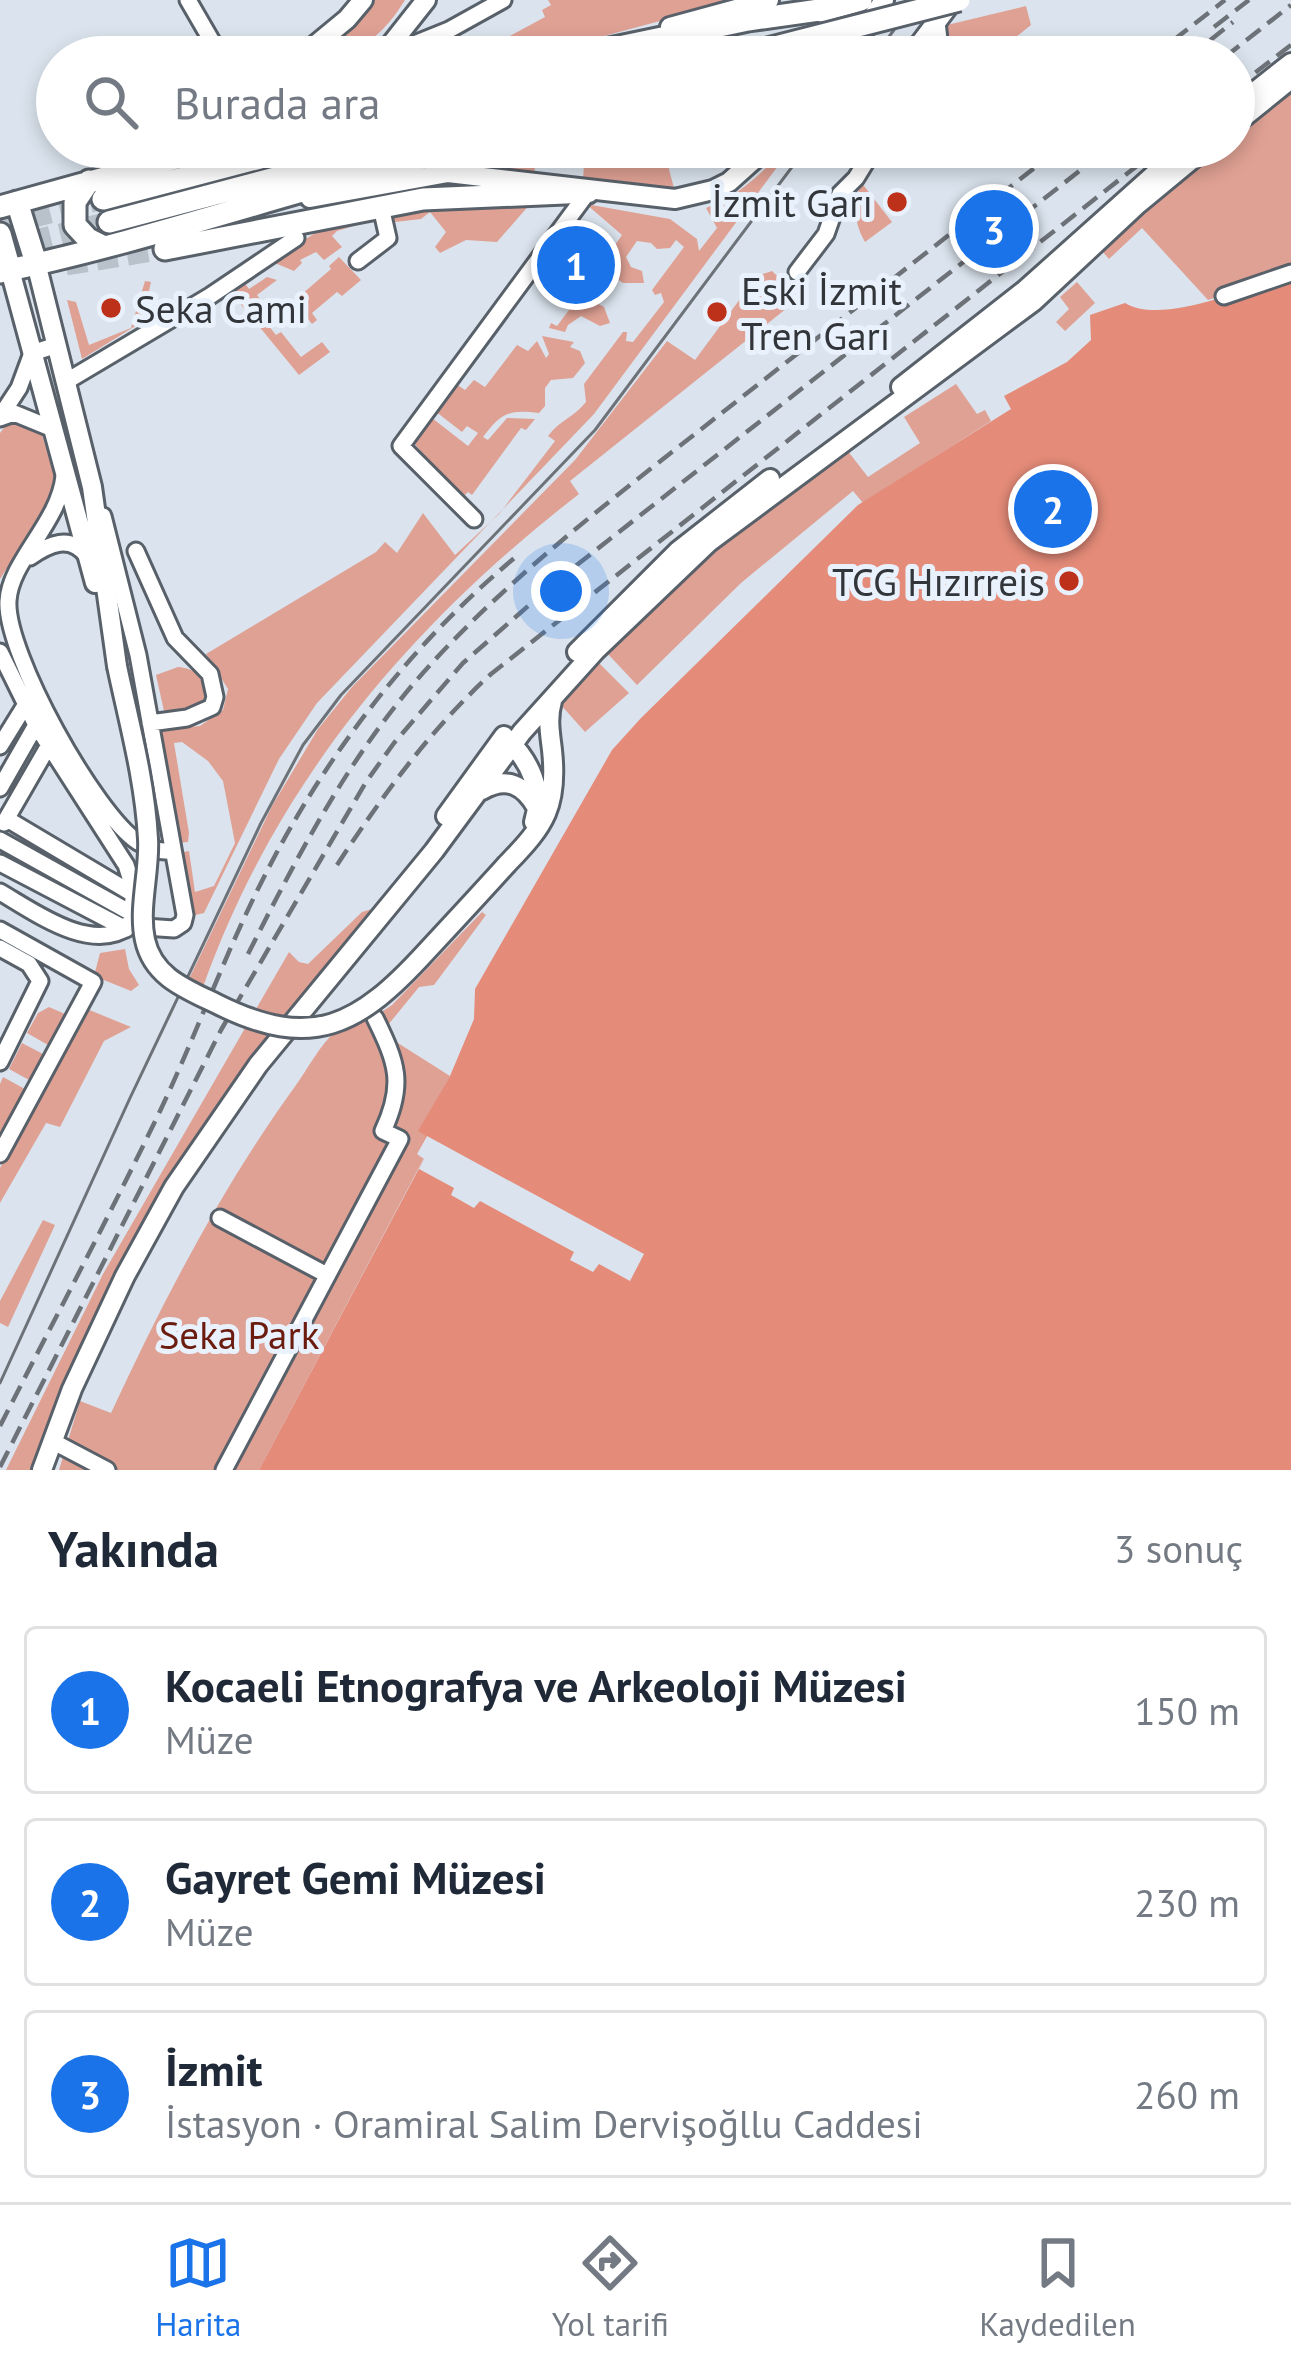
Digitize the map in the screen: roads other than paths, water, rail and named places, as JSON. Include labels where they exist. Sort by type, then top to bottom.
[{"type":"highway","points":[[765,36],[861,0]]},
{"type":"highway","points":[[783,36],[956,0]]},
{"type":"highway","points":[[102,245],[75,225],[75,202],[117,173],[136,168]]},
{"type":"highway","points":[[36,263],[9,205],[201,168]]},
{"type":"highway","points":[[109,222],[313,168]]},
{"type":"highway","points":[[0,234],[5,271],[200,222],[377,168]]},
{"type":"highway","points":[[165,249],[423,199],[588,192]]},
{"type":"main road","points":[[324,36],[363,0]]},
{"type":"main road","points":[[398,36],[426,0]]},
{"type":"main road","points":[[636,36],[769,0]]},
{"type":"main road","points":[[860,36],[884,0]]},
{"type":"main road","points":[[926,36],[956,0]]},
{"type":"main road","points":[[1255,91],[1291,63]]},
{"type":"main road","points":[[1255,108],[1291,80]]},
{"type":"main road","points":[[117,173],[126,168]]},
{"type":"main road","points":[[200,222],[424,175],[471,174],[588,192],[675,199],[729,182],[745,168]]},
{"type":"main road","points":[[380,915],[513,734],[626,601],[704,529],[980,326],[1161,168]]},
{"type":"main road","points":[[43,1470],[125,1276],[174,1187],[258,1065],[478,792],[513,734],[709,542],[1004,325],[1183,168]]},
{"type":"main road","points":[[36,263],[92,487],[117,666],[148,831],[145,941],[155,964],[173,982],[244,1017],[275,1026],[333,1024],[362,1012],[389,992],[545,820],[553,800],[549,724],[553,697]]},
{"type":"main road","points":[[5,271],[32,353],[117,666]]},
{"type":"main road","points":[[513,734],[553,765]]},
{"type":"main road","points":[[507,864],[538,809],[536,783],[513,734]]},
{"type":"main road","points":[[478,792],[492,784],[513,783],[524,789],[538,809]]},
{"type":"street","points":[[188,0],[209,36]]},
{"type":"street","points":[[434,36],[503,0]]},
{"type":"street","points":[[937,22],[939,36]]},
{"type":"street","points":[[797,272],[826,234],[839,194],[862,168]]},
{"type":"street","points":[[474,519],[401,446],[588,192]]},
{"type":"street","points":[[358,261],[388,238],[381,207]]},
{"type":"street","points":[[67,380],[210,296],[296,238]]},
{"type":"street","points":[[1225,296],[1291,273]]},
{"type":"street","points":[[0,417],[19,388],[32,353],[57,345]]},
{"type":"street","points":[[0,417],[14,412],[53,429]]},
{"type":"street","points":[[64,473],[56,508],[10,587],[8,609],[16,644],[41,707],[126,831],[140,844],[173,851]]},
{"type":"street","points":[[0,863],[129,922],[174,929],[183,923],[129,617],[92,487]]},
{"type":"street","points":[[0,595],[25,560],[46,547],[64,543],[80,547],[89,558]]},
{"type":"street","points":[[136,551],[175,638],[210,674],[214,685],[212,707],[201,714],[150,723]]},
{"type":"street","points":[[0,652],[36,725],[126,865],[133,894],[129,922],[116,936],[84,936],[0,892]]},
{"type":"street","points":[[0,746],[26,704]]},
{"type":"street","points":[[0,788],[36,725]]},
{"type":"street","points":[[2,830],[49,745]]},
{"type":"street","points":[[2,830],[129,922]]},
{"type":"street","points":[[2,830],[133,894]]},
{"type":"street","points":[[0,930],[94,982],[0,1154]]},
{"type":"street","points":[[0,948],[29,964],[40,981],[0,1062]]},
{"type":"street","points":[[224,1470],[400,1139],[383,1131],[398,1086],[376,1018]]},
{"type":"street","points":[[220,1218],[327,1276]]},
{"type":"street","points":[[52,1441],[107,1470]]},
{"type":"tunnel","points":[[0,226],[103,199]]},
{"type":"tunnel","points":[[0,249],[109,222]]},
{"type":"tunnel","points":[[66,265],[165,249]]},
{"type":"tram line","points":[[889,36],[916,0]]},
{"type":"tram line","points":[[0,1383],[130,1098],[303,745],[341,695],[595,430],[791,168]]},
{"type":"railway","points":[[1179,36],[1225,0]]},
{"type":"railway","points":[[1214,27],[1249,0]]},
{"type":"railway","points":[[1252,36],[1291,5]]},
{"type":"railway","points":[[1215,36],[1233,22]]},
{"type":"railway","points":[[1255,73],[1291,45]]},
{"type":"railway","points":[[248,954],[303,848],[366,746],[415,682],[483,611],[593,514],[1034,168]]},
{"type":"railway","points":[[0,1467],[221,1030],[366,782],[394,743],[463,663],[559,579],[1083,168]]},
{"type":"railway","points":[[337,865],[408,765],[491,674],[1134,168]]},
{"type":"railway","points":[[0,1426],[161,1109],[257,891],[309,797],[403,668],[518,555]]},
{"type":"place","name":"İzmit Garı","points":[[897,202]]},
{"type":"place","name":"İzmit","points":[[994,229]]},
{"type":"place","name":"Kocaeli Etnografya ve Arkeoloji Müzesi","points":[[576,265]]},
{"type":"place","name":"Seka Cami","points":[[111,308]]},
{"type":"place","name":"Eski İzmit Tren Garı","points":[[717,312]]},
{"type":"place","name":"Gayret Gemi Müzesi","points":[[1053,509]]},
{"type":"place","name":"TCG Hızırreis","points":[[1069,581]]},
{"type":"park label","name":"Seka Park","points":[[239,1334]]}]
